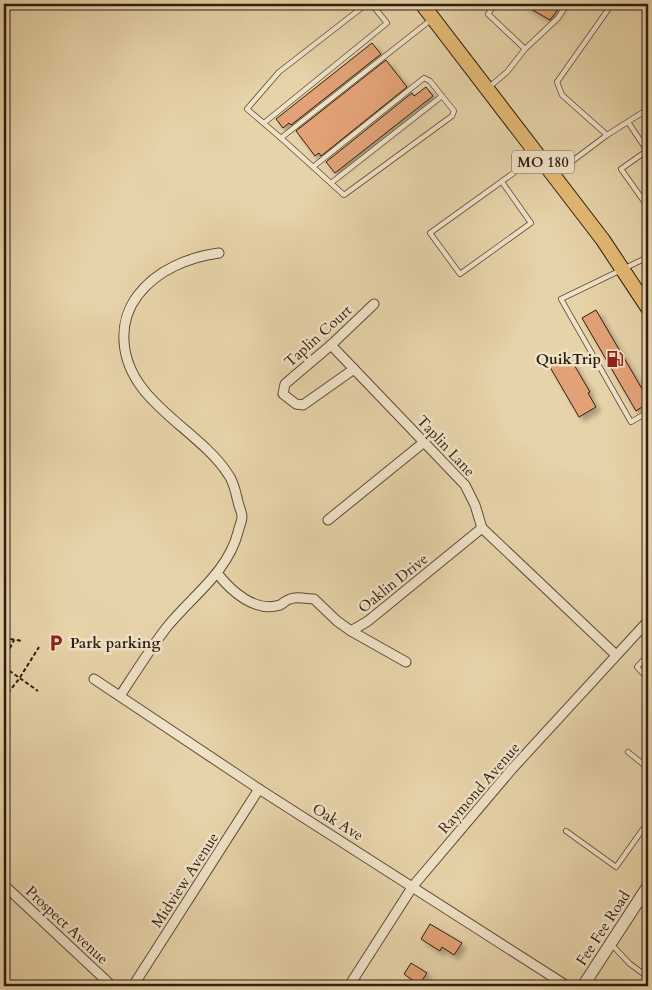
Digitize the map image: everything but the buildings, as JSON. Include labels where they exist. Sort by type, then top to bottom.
[{"type":"main road","name":"MO 180","points":[[422,4],[603,240],[648,308]]},
{"type":"street","points":[[120,696],[155,642],[227,560],[234,546],[242,517],[230,475],[215,456],[150,397],[129,369],[124,349],[123,330],[129,310],[136,296],[146,285],[159,273],[204,255],[219,253]]},
{"type":"street","name":"Taplin Court","points":[[354,369],[303,405],[296,404],[283,394],[285,384],[331,345],[374,304]]},
{"type":"street","name":"Taplin Lane","points":[[331,345],[465,485],[475,505],[482,528],[616,655]]},
{"type":"street","points":[[328,520],[423,443]]},
{"type":"street","name":"Oaklin Drive","points":[[216,573],[225,584],[243,598],[262,607],[280,604],[291,598],[314,599],[337,621],[352,631],[368,621],[482,528]]},
{"type":"street","name":"Raymond Avenue","points":[[349,986],[413,886],[512,769],[648,621]]},
{"type":"street","points":[[352,631],[406,662]]},
{"type":"street","name":"Oak Ave","points":[[94,679],[259,789],[567,986]]},
{"type":"street","name":"Midview Avenue","points":[[133,986],[259,789]]},
{"type":"street","name":"Prospect Avenue","points":[[4,885],[112,986]]},
{"type":"street","name":"Fee Fee Road","points":[[583,986],[648,886]]},
{"type":"lane","points":[[495,4],[488,14],[525,49]]},
{"type":"lane","points":[[487,89],[507,72],[525,49],[558,18],[566,4]]},
{"type":"lane","points":[[607,135],[562,95],[557,82],[612,4]]},
{"type":"lane","points":[[264,123],[387,23],[373,6],[364,6],[274,78],[247,109],[344,195],[452,116],[454,111],[430,81],[424,78],[313,167]]},
{"type":"lane","points":[[281,138],[433,18]]},
{"type":"lane","points":[[331,183],[442,96]]},
{"type":"lane","points":[[554,175],[607,135],[648,109]]},
{"type":"lane","points":[[628,122],[648,151],[620,169],[648,207]]},
{"type":"lane","points":[[502,182],[531,223],[460,274],[430,233],[538,155]]},
{"type":"lane","points":[[648,257],[561,299],[631,422],[648,412]]},
{"type":"lane","points":[[648,655],[637,667],[648,680]]},
{"type":"lane","points":[[628,752],[648,768]]},
{"type":"lane","points":[[566,831],[616,867],[648,822]]},
{"type":"lane","points":[[611,944],[630,964],[648,977]]},
{"type":"path","points":[[4,638],[23,641]]},
{"type":"path","points":[[4,660],[14,640]]},
{"type":"path","points":[[4,698],[39,648]]},
{"type":"path","points":[[4,666],[38,691]]},
{"type":"place","name":"QuikTrip","points":[[615,359]]},
{"type":"place","name":"Park parking","points":[[56,643]]}]
